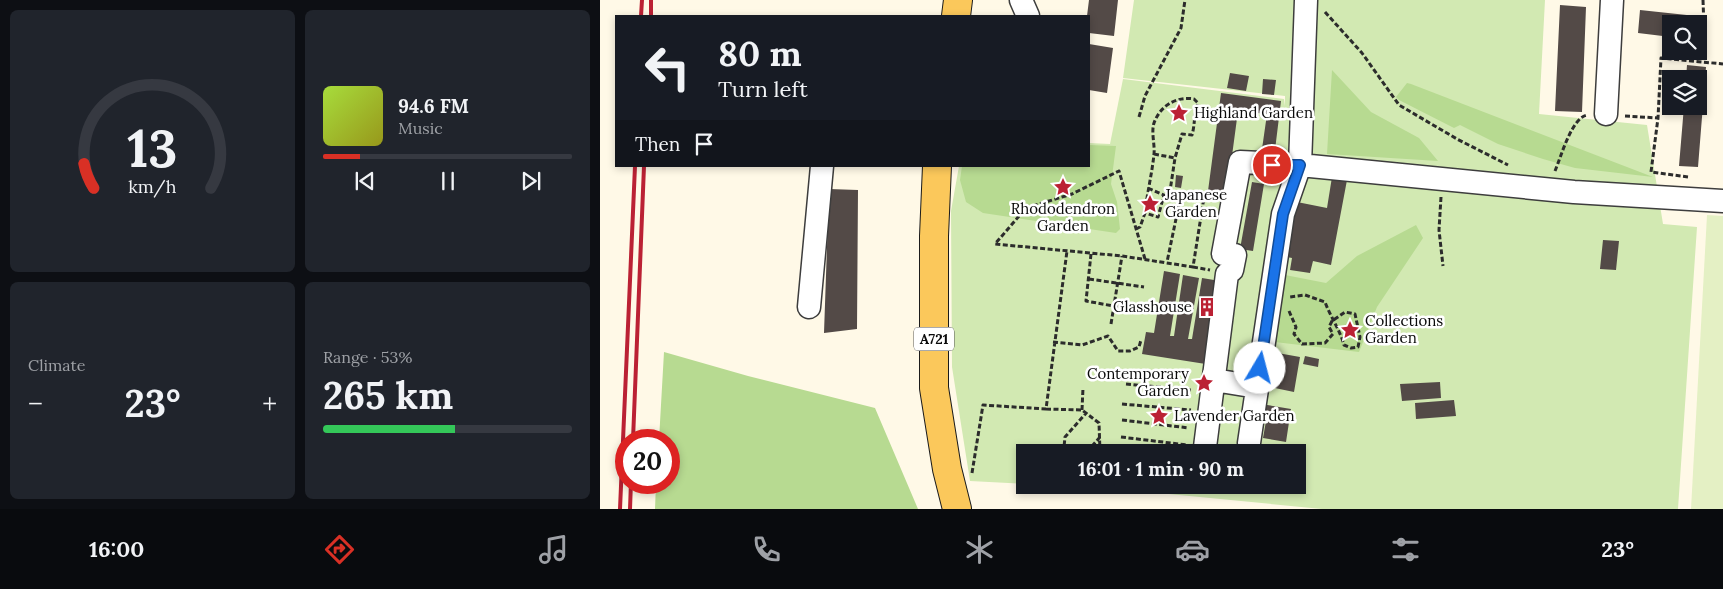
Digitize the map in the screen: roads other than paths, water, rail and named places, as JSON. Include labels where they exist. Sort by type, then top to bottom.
[{"type":"main road","points":[[956,15],[958,0]]},
{"type":"main road","name":"A721","points":[[938,167],[934,236],[934,388],[957,509]]},
{"type":"street","points":[[1020,0],[1028,15]]},
{"type":"street","points":[[1606,114],[1612,0]]},
{"type":"street","points":[[1249,443],[1283,214],[1300,165],[1315,4]]},
{"type":"street","points":[[1257,387],[1210,412],[1227,274],[1232,270],[1235,255],[1223,254],[1240,162],[1300,165],[1574,192],[1723,201]]},
{"type":"street","points":[[809,307],[822,167]]},
{"type":"railway","points":[[641,15],[642,0]]},
{"type":"railway","points":[[651,0],[651,15]]},
{"type":"railway","points":[[620,509],[635,167]]},
{"type":"railway","points":[[633,429],[644,167]]},
{"type":"railway","points":[[630,509],[631,494]]},
{"type":"place","name":"Highland Garden","points":[[1179,113]]},
{"type":"place","name":"Rhododendron Garden","points":[[1063,187]]},
{"type":"place","name":"Japanese Garden","points":[[1150,204]]},
{"type":"place","name":"Glasshouse","points":[[1207,307]]},
{"type":"place","name":"Collections Garden","points":[[1350,330]]},
{"type":"place","name":"Contemporary Garden","points":[[1204,383]]},
{"type":"place","name":"Lavender Garden","points":[[1159,416]]}]
